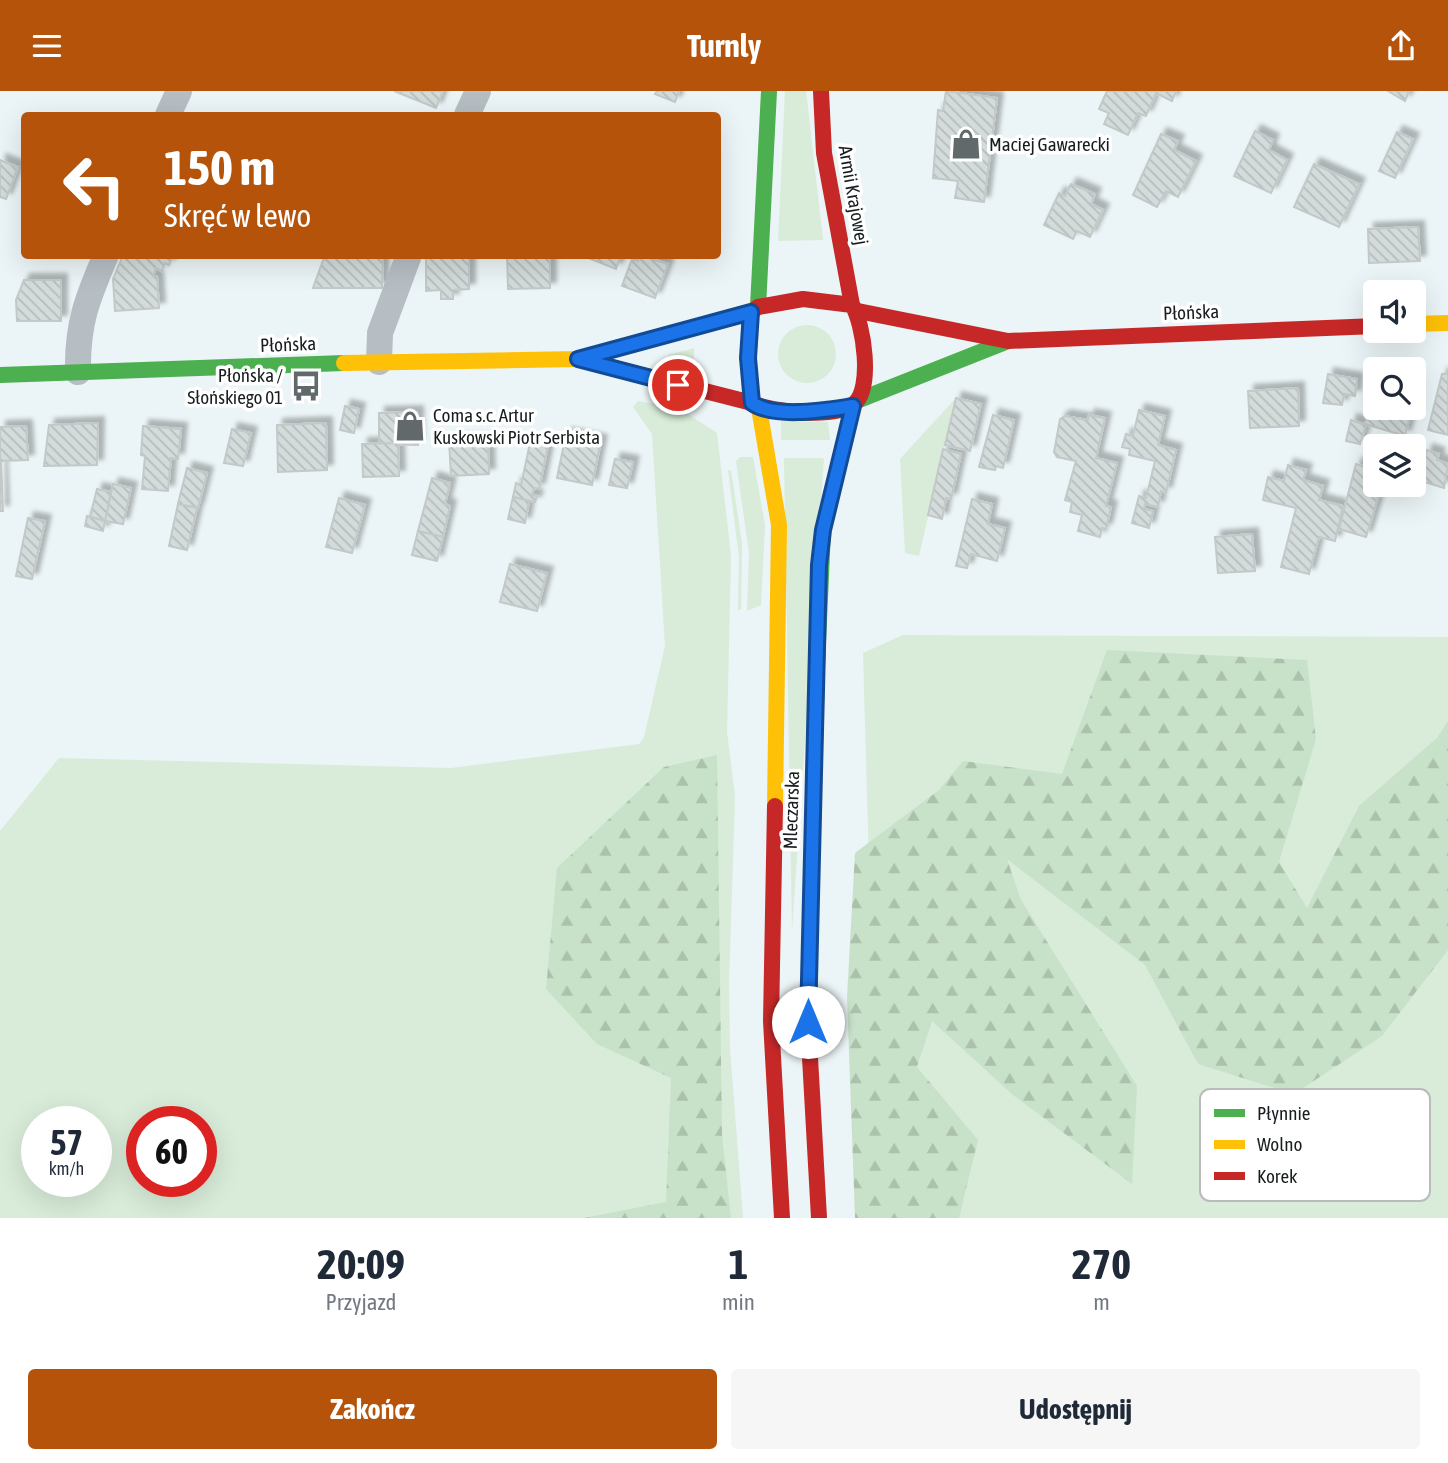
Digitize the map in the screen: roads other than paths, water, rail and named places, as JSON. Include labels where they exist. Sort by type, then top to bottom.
[{"type":"main road","points":[[754,309],[803,299],[855,308],[865,352],[856,403],[806,412],[756,405],[748,358],[754,309],[769,91]]},
{"type":"main road","name":"Armii Krajowej","points":[[821,91],[824,153],[855,308]]},
{"type":"main road","name":"Płońska","points":[[855,308],[1008,341],[1363,327]]},
{"type":"main road","name":"Płońska","points":[[0,375],[379,362],[578,359],[754,309]]},
{"type":"main road","points":[[1426,324],[1448,323]]},
{"type":"main road","name":"Płońska","points":[[856,403],[1008,341]]},
{"type":"main road","name":"Płońska","points":[[578,359],[756,405]]},
{"type":"main road","name":"Mleczarska","points":[[819,1218],[808,1022],[819,565],[823,530],[856,403]]},
{"type":"main road","name":"Mleczarska","points":[[756,405],[779,525],[770,970],[782,1218]]},
{"type":"street","points":[[169,112],[179,91]]},
{"type":"street","points":[[468,112],[478,91]]},
{"type":"street","points":[[78,372],[79,325],[84,304],[104,259]]},
{"type":"street","points":[[379,362],[380,333],[408,259]]},
{"type":"place","name":"Maciej Gawarecki","points":[[966,144]]},
{"type":"place","name":"Płońska / Słońskiego 01","points":[[306,386]]},
{"type":"place","name":"Coma s.c. Artur Kuskowski Piotr Serbista","points":[[410,426]]}]
